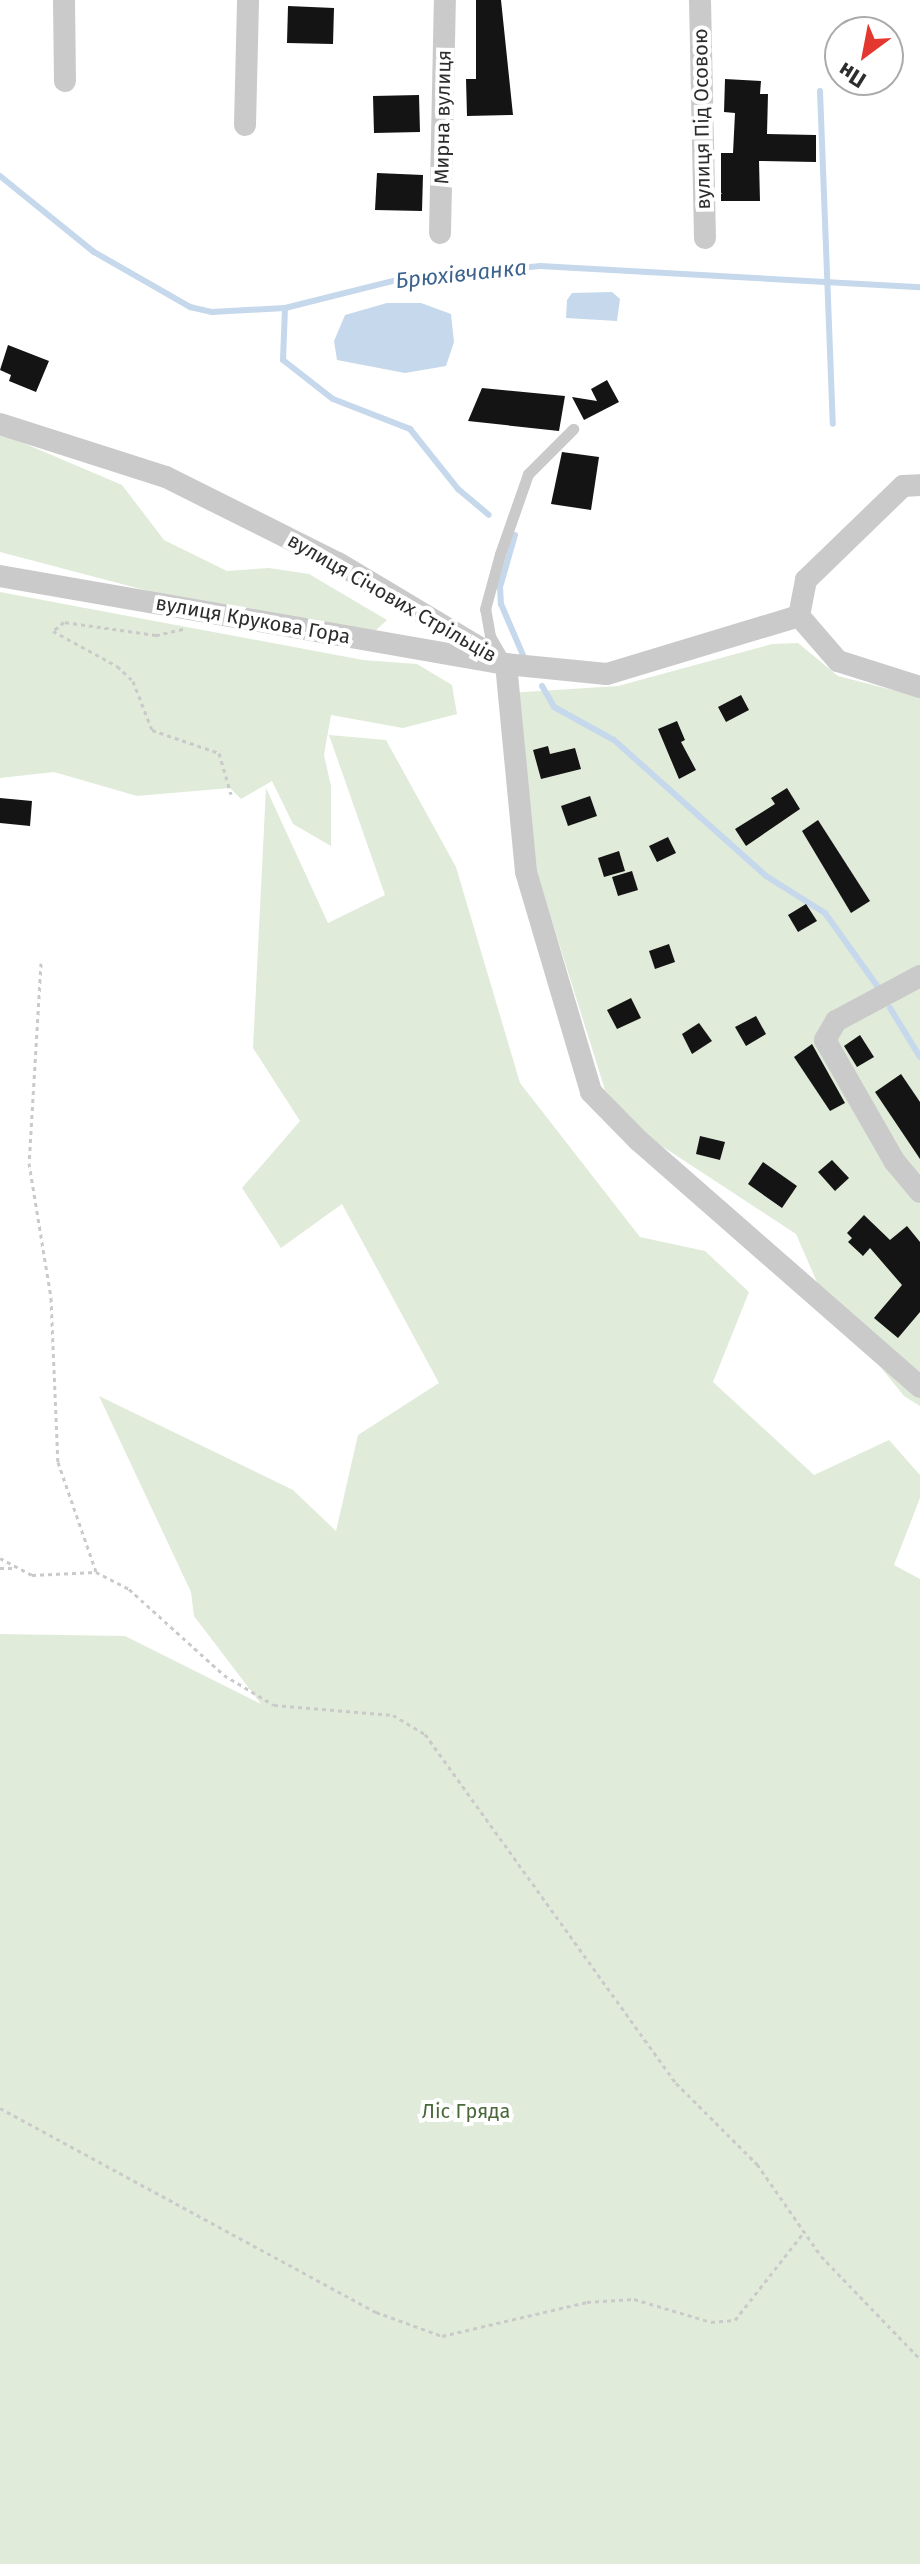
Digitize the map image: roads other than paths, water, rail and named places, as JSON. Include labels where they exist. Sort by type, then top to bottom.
[{"type":"street","points":[[64,0],[65,81]]},
{"type":"street","points":[[245,125],[248,0]]},
{"type":"street","name":"Мирна вулиця","points":[[440,233],[445,0]]},
{"type":"street","name":"вулиця Під Осовою","points":[[700,0],[705,238]]},
{"type":"street","name":"вулиця Січових Стрільців","points":[[0,424],[166,477],[338,563],[506,664],[607,674],[799,616]]},
{"type":"street","points":[[920,485],[903,486],[806,580],[799,616],[838,661],[920,687]]},
{"type":"street","name":"вулиця Крукова Гора","points":[[0,576],[506,664]]},
{"type":"street","points":[[506,664],[526,872],[591,1092],[638,1140],[920,1387]]},
{"type":"street","points":[[920,976],[836,1021],[825,1040],[895,1162],[920,1192]]},
{"type":"lane","points":[[506,664],[490,636],[485,609],[500,554],[528,474],[573,429]]},
{"type":"water","points":[[612,292],[620,299],[617,321],[566,318],[567,300],[572,293]]},
{"type":"water","points":[[387,303],[421,303],[451,314],[454,342],[446,366],[405,373],[337,360],[334,341],[345,315]]},
{"type":"waterway","points":[[820,91],[833,424]]},
{"type":"waterway","name":"Брюхівчанка","points":[[0,176],[94,252],[190,307],[212,312],[285,308],[404,278],[540,266],[920,287]]},
{"type":"waterway","points":[[285,308],[283,360],[333,399],[410,429],[458,489],[489,515]]},
{"type":"waterway","points":[[515,535],[500,587],[501,604],[523,655]]},
{"type":"waterway","points":[[542,686],[554,707],[614,740],[766,876],[825,913],[878,987]]},
{"type":"waterway","points":[[890,1008],[920,1057]]},
{"type":"park label","name":"Ліс Гряда","points":[[466,2111]]}]
